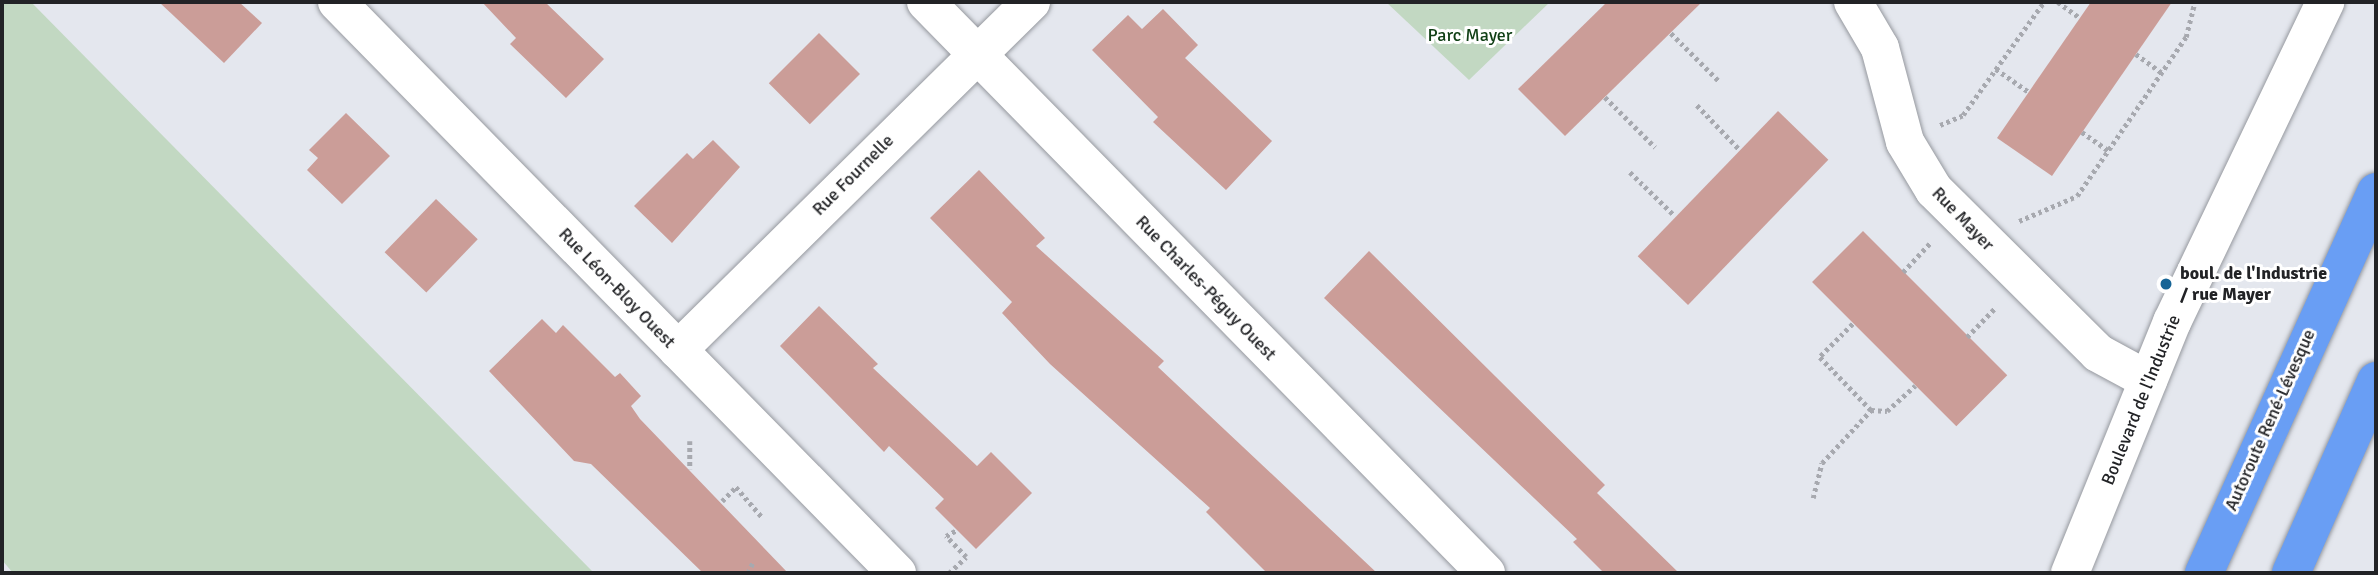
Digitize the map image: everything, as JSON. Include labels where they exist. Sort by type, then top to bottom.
[{"type":"highway","name":"Autoroute René-Lévesque","points":[[2204,573],[2376,192]]},
{"type":"highway","points":[[2291,573],[2376,381]]},
{"type":"street","name":"Rue Léon-Bloy Ouest","points":[[337,2],[897,573]]},
{"type":"street","name":"Rue Charles-Péguy Ouest","points":[[926,2],[1486,573]]},
{"type":"street","name":"Rue Fournelle","points":[[678,350],[976,53],[1031,2]]},
{"type":"street","name":"Rue Mayer","points":[[1853,2],[1880,48],[1905,142],[1934,190],[2098,353],[2148,380]]},
{"type":"street","name":"Boulevard de l'Industrie","points":[[2070,573],[2148,380],[2325,2]]},
{"type":"path","points":[[1905,142],[1963,115],[2045,2]]},
{"type":"path","points":[[2058,2],[2080,18]]},
{"type":"path","points":[[1981,238],[2077,196],[2186,37],[2195,2]]},
{"type":"path","points":[[1671,33],[1720,82]]},
{"type":"path","points":[[2136,54],[2162,73]]},
{"type":"path","points":[[1996,69],[2029,92]]},
{"type":"path","points":[[1605,97],[1655,147]]},
{"type":"path","points":[[1697,105],[1740,149]]},
{"type":"path","points":[[2082,132],[2109,150]]},
{"type":"path","points":[[1630,172],[1674,215]]},
{"type":"path","points":[[1853,324],[1820,356],[1871,410],[1886,411],[1914,387]]},
{"type":"path","points":[[1813,498],[1822,463],[1871,410]]},
{"type":"path","points":[[690,441],[690,469]]},
{"type":"path","points":[[722,501],[736,487],[762,517]]},
{"type":"path","points":[[949,573],[966,556],[946,536],[957,530]]},
{"type":"path","points":[[748,573],[753,562]]},
{"type":"green space","points":[[2,2],[31,2],[594,573],[13,573],[2,560]]},
{"type":"green space","name":"Parc Mayer","points":[[1386,2],[1550,2],[1469,80]]},
{"type":"building","points":[[159,2],[239,2],[262,23],[224,63]]},
{"type":"building","points":[[482,2],[545,2],[604,59],[566,98],[510,44],[516,38]]},
{"type":"building","points":[[1607,2],[1702,2],[1565,136],[1518,89]]},
{"type":"building","points":[[2091,2],[2172,2],[2052,176],[1997,138]]},
{"type":"building","points":[[1163,9],[1198,45],[1185,58],[1272,141],[1226,190],[1153,122],[1158,117],[1092,50],[1128,15],[1142,29]]},
{"type":"building","points":[[819,33],[860,74],[810,124],[769,83]]},
{"type":"building","points":[[1778,111],[1828,160],[1688,305],[1638,256]]},
{"type":"building","points":[[346,113],[390,156],[342,204],[307,170],[318,158],[309,150]]},
{"type":"building","points":[[713,140],[740,167],[672,243],[634,206],[687,153],[693,159]]},
{"type":"building","points":[[979,170],[1045,238],[1036,246],[1164,361],[1158,367],[1377,573],[1267,573],[1206,512],[1210,508],[1050,364],[1002,313],[1012,302],[930,218]]},
{"type":"building","points":[[436,199],[478,239],[426,293],[385,252]]},
{"type":"building","points":[[1863,231],[2007,375],[1956,426],[1812,282]]},
{"type":"building","points":[[1369,251],[1605,485],[1597,493],[1679,573],[1604,573],[1573,542],[1577,539],[1324,298]]},
{"type":"building","points":[[819,306],[878,364],[873,368],[977,466],[991,452],[1032,493],[976,549],[935,508],[944,499],[889,446],[884,452],[780,346]]},
{"type":"building","points":[[542,319],[556,333],[563,325],[615,377],[620,373],[641,396],[631,406],[640,419],[788,573],[703,573],[591,464],[574,461],[489,371]]},
{"type":"place","name":"boul. de l'Industrie / rue Mayer","points":[[2166,284]]}]
